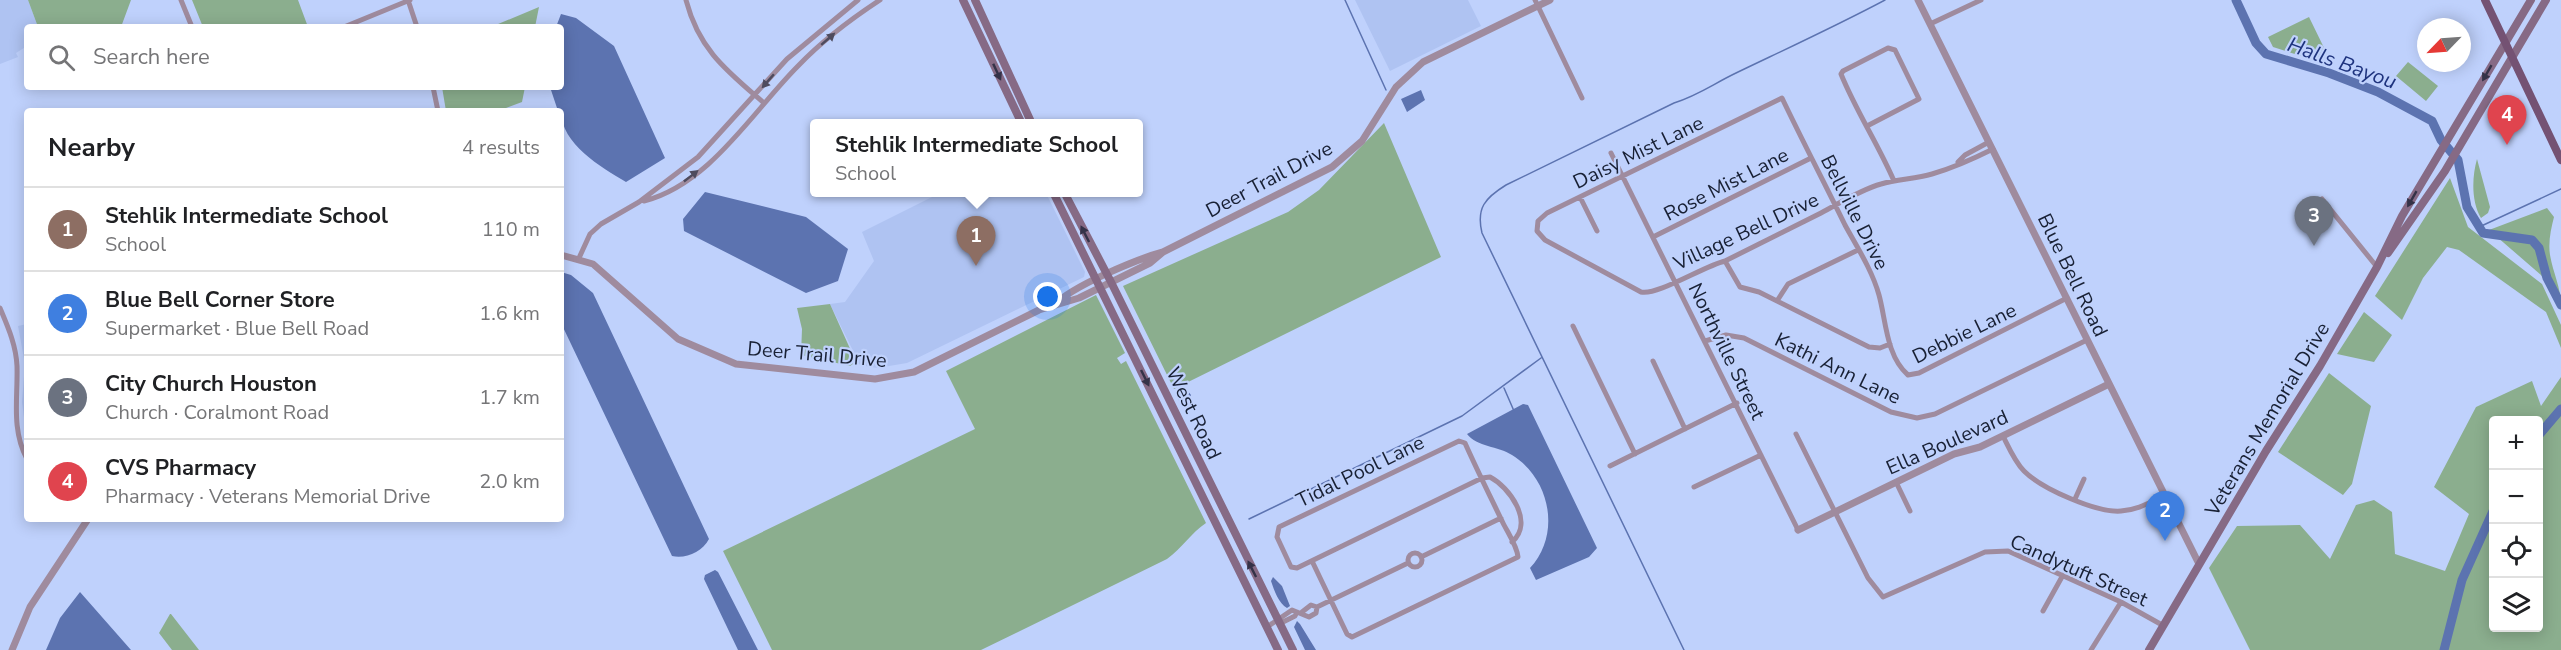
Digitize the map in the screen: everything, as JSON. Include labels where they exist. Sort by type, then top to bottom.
[{"type":"main road","points":[[963,0],[1020,119]]},
{"type":"main road","points":[[975,0],[1030,119]]},
{"type":"main road","points":[[2485,0],[2561,160]]},
{"type":"main road","name":"Veterans Memorial Drive","points":[[2149,650],[2320,366],[2377,267],[2402,216],[2531,0]]},
{"type":"main road","name":"Veterans Memorial Drive","points":[[2377,267],[2445,171],[2546,0]]},
{"type":"main road","points":[[985,45],[995,40]]},
{"type":"main road","name":"West Road","points":[[1056,197],[1278,650]]},
{"type":"main road","points":[[1058,202],[1063,197]]},
{"type":"main road","name":"West Road","points":[[1066,197],[1144,348],[1293,650]]},
{"type":"main road","points":[[1133,354],[1144,348]]},
{"type":"main road","points":[[1201,491],[1211,486]]},
{"type":"main road","points":[[1233,555],[1242,550]]},
{"type":"street","points":[[181,0],[191,24]]},
{"type":"street","points":[[351,24],[409,0],[416,24]]},
{"type":"street","points":[[686,0],[693,24],[705,47],[717,62],[764,103]]},
{"type":"street","points":[[579,258],[590,234],[639,202],[713,143],[787,59],[858,0]]},
{"type":"street","points":[[639,202],[672,190],[720,154],[797,67],[850,20],[880,0]]},
{"type":"street","name":"Deer Trail Drive","points":[[564,256],[579,258],[593,264],[678,339],[736,364],[888,379],[914,372],[1053,306],[1060,299],[1109,279],[1146,256],[1163,252],[1332,167],[1362,141],[1396,87],[1424,62],[1536,3],[1550,0]]},
{"type":"street","name":"Blue Bell Road","points":[[1918,0],[2199,564]]},
{"type":"street","points":[[1930,24],[1981,0]]},
{"type":"street","points":[[1536,3],[1582,98]]},
{"type":"street","points":[[1867,126],[1919,99],[1894,50],[1887,48],[1841,74],[1894,181]]},
{"type":"street","points":[[787,59],[797,67]]},
{"type":"street","points":[[434,90],[437,108]]},
{"type":"street","name":"Bellville Drive","points":[[1782,98],[1877,289],[1890,344]]},
{"type":"street","name":"Daisy Mist Lane","points":[[1553,245],[1537,231],[1538,221],[1547,213],[1782,98]]},
{"type":"street","name":"Village Bell Drive","points":[[1553,245],[1641,292],[1652,293],[1709,264],[1725,261],[1862,191],[1894,181],[1932,174],[1957,163],[1969,161],[1991,146]]},
{"type":"street","name":"Northville Street","points":[[1611,153],[1798,530]]},
{"type":"street","name":"Rose Mist Lane","points":[[1653,237],[1811,158]]},
{"type":"street","points":[[1580,197],[1597,231]]},
{"type":"street","points":[[2322,199],[2377,267]]},
{"type":"street","points":[[1777,301],[1788,284],[1858,250]]},
{"type":"street","points":[[1725,261],[1740,287],[1777,301],[1869,346],[1880,348],[1890,344]]},
{"type":"street","name":"Debbie Lane","points":[[1890,344],[1905,373],[1912,376],[2067,298]]},
{"type":"street","points":[[0,308],[13,337],[17,366],[15,392],[18,435],[24,451]]},
{"type":"street","points":[[1573,326],[1635,454]]},
{"type":"street","name":"Kathi Ann Lane","points":[[1705,341],[1726,335],[1744,338],[1891,412],[1917,418],[1935,414],[2087,340]]},
{"type":"street","points":[[1653,361],[1685,429]]},
{"type":"street","name":"Ella Boulevard","points":[[1798,530],[1954,454],[1980,447],[2109,384]]},
{"type":"street","points":[[1610,466],[1737,403]]},
{"type":"street","points":[[1796,434],[1835,511]]},
{"type":"street","points":[[2003,436],[2027,474],[2092,507],[2119,512],[2141,507],[2165,496]]},
{"type":"street","name":"Tidal Pool Lane","points":[[1312,561],[1294,568],[1277,537],[1277,532],[1290,522],[1459,441],[1465,443],[1482,478]]},
{"type":"street","points":[[1694,487],[1761,455]]},
{"type":"street","points":[[1482,478],[1518,557],[1356,637],[1347,634],[1312,561],[1482,478],[1490,477],[1501,483],[1514,499],[1520,522],[1517,538],[1512,542]]},
{"type":"street","points":[[2075,499],[2084,479]]},
{"type":"street","points":[[1896,482],[1910,510]]},
{"type":"street","name":"Candytuft Street","points":[[1835,511],[1873,588],[1883,597],[1985,552],[2008,551],[2121,602],[2164,627]]},
{"type":"street","points":[[1421,557],[1501,518]]},
{"type":"street","points":[[12,650],[30,607],[85,522]]},
{"type":"street","points":[[1267,627],[1292,610],[1300,612],[1311,604],[1317,607],[1408,563],[1411,554],[1416,553],[1421,557]]},
{"type":"street","points":[[1408,563],[1418,567],[1421,564],[1421,557]]},
{"type":"street","points":[[2043,611],[2063,575]]},
{"type":"street","points":[[2091,650],[2121,602]]},
{"type":"shaded area","points":[[0,0],[28,0],[37,24],[24,24],[24,48],[16,53],[18,57],[0,64]]},
{"type":"shaded area","points":[[1355,0],[1468,0],[1481,26],[1390,71]]},
{"type":"shaded area","points":[[561,14],[576,18],[614,46],[665,158],[626,182],[584,153],[575,144],[564,125],[564,108],[557,108],[551,90],[564,90],[564,24],[557,24]]},
{"type":"shaded area","points":[[1421,90],[1425,100],[1407,112],[1401,99]]},
{"type":"shaded area","points":[[705,192],[806,217],[848,249],[838,281],[806,293],[684,231],[683,219]]},
{"type":"shaded area","points":[[932,197],[1048,197],[1085,272],[1084,277],[907,363],[877,368],[860,365],[830,304],[845,302],[874,261],[862,232]]},
{"type":"shaded area","points":[[564,273],[571,275],[593,293],[709,539],[702,548],[693,553],[672,556],[564,329]]},
{"type":"shaded area","points":[[24,325],[24,359],[18,326]]},
{"type":"shaded area","points":[[24,377],[24,418],[22,402]]},
{"type":"shaded area","points":[[1187,390],[1191,395],[1188,404],[1183,407],[1177,397],[1181,391]]},
{"type":"shaded area","points":[[1523,404],[1528,405],[1597,548],[1589,557],[1536,580],[1530,568],[1540,555],[1546,540],[1548,524],[1547,508],[1536,478],[1512,455],[1476,442],[1467,434]]},
{"type":"shaded area","points":[[715,570],[758,650],[738,650],[704,579],[705,575]]},
{"type":"shaded area","points":[[1273,577],[1282,586],[1290,606],[1287,608],[1275,592],[1271,581]]},
{"type":"shaded area","points":[[80,592],[131,650],[46,650],[60,618]]},
{"type":"shaded area","points":[[1297,621],[1316,650],[1305,650],[1294,627]]},
{"type":"green space","points":[[28,0],[131,0],[122,24],[37,24]]},
{"type":"green space","points":[[192,0],[298,0],[307,24],[202,24]]},
{"type":"green space","points":[[539,7],[536,24],[498,24]]},
{"type":"green space","points":[[2309,17],[2328,56],[2317,61],[2273,47],[2268,37]]},
{"type":"green space","points":[[2408,62],[2417,69],[2417,72],[2420,72],[2438,86],[2426,101],[2396,76]]},
{"type":"green space","points":[[442,90],[524,90],[522,102],[506,108],[446,108]]},
{"type":"green space","points":[[1384,123],[1441,257],[1174,389],[1123,286],[1288,212],[1319,190]]},
{"type":"green space","points":[[2477,159],[2490,207],[2488,213],[2481,218],[2475,204],[2473,189]]},
{"type":"green space","points":[[2450,178],[2468,227],[2542,284],[2561,325],[2561,348],[2546,312],[2459,250],[2447,247],[2423,278],[2402,320],[2375,296]]},
{"type":"green space","points":[[2547,208],[2554,217],[2549,250],[2561,306],[2541,275],[2489,230]]},
{"type":"green space","points":[[1096,295],[1125,353],[1117,358],[1121,364],[1126,361],[1206,523],[1167,559],[981,650],[772,650],[723,551],[975,429],[946,371]]},
{"type":"green space","points":[[830,304],[856,362],[850,366],[801,355],[802,329],[797,308]]},
{"type":"green space","points":[[2364,312],[2392,335],[2374,362],[2337,354]]},
{"type":"green space","points":[[2329,373],[2371,406],[2352,484],[2343,495],[2278,452]]},
{"type":"green space","points":[[2561,377],[2561,650],[2250,650],[2209,568],[2237,526],[2300,525],[2330,559],[2356,505],[2374,500],[2392,512],[2395,554],[2445,571],[2469,514],[2434,487],[2476,407],[2532,381],[2541,406]]},
{"type":"green space","points":[[170,614],[199,650],[172,650],[159,633]]},
{"type":"waterway","points":[[1345,0],[1386,90]]},
{"type":"waterway","points":[[1684,650],[1482,233],[1481,210],[1488,199],[1506,185],[1699,93],[1885,0]]},
{"type":"waterway","name":"Halls Bayou","points":[[2236,0],[2256,43],[2266,54],[2329,73],[2378,92],[2432,121],[2441,140],[2458,160],[2467,207],[2483,233],[2532,240],[2539,248],[2547,278],[2561,305]]},
{"type":"waterway","points":[[2477,228],[2561,189]]},
{"type":"waterway","points":[[1249,519],[1462,416],[1541,358]]},
{"type":"waterway","points":[[1504,388],[1514,411]]},
{"type":"waterway","name":"Halls Bayou","points":[[2543,430],[2561,409]]},
{"type":"waterway","name":"Halls Bayou","points":[[2444,650],[2462,580],[2489,520]]},
{"type":"place","name":"CVS Pharmacy","points":[[2507,145]]},
{"type":"place","name":"City Church Houston","points":[[2314,246]]},
{"type":"place","name":"Stehlik Intermediate School","points":[[976,266]]},
{"type":"place","name":"Blue Bell Corner Store","points":[[2165,541]]}]
